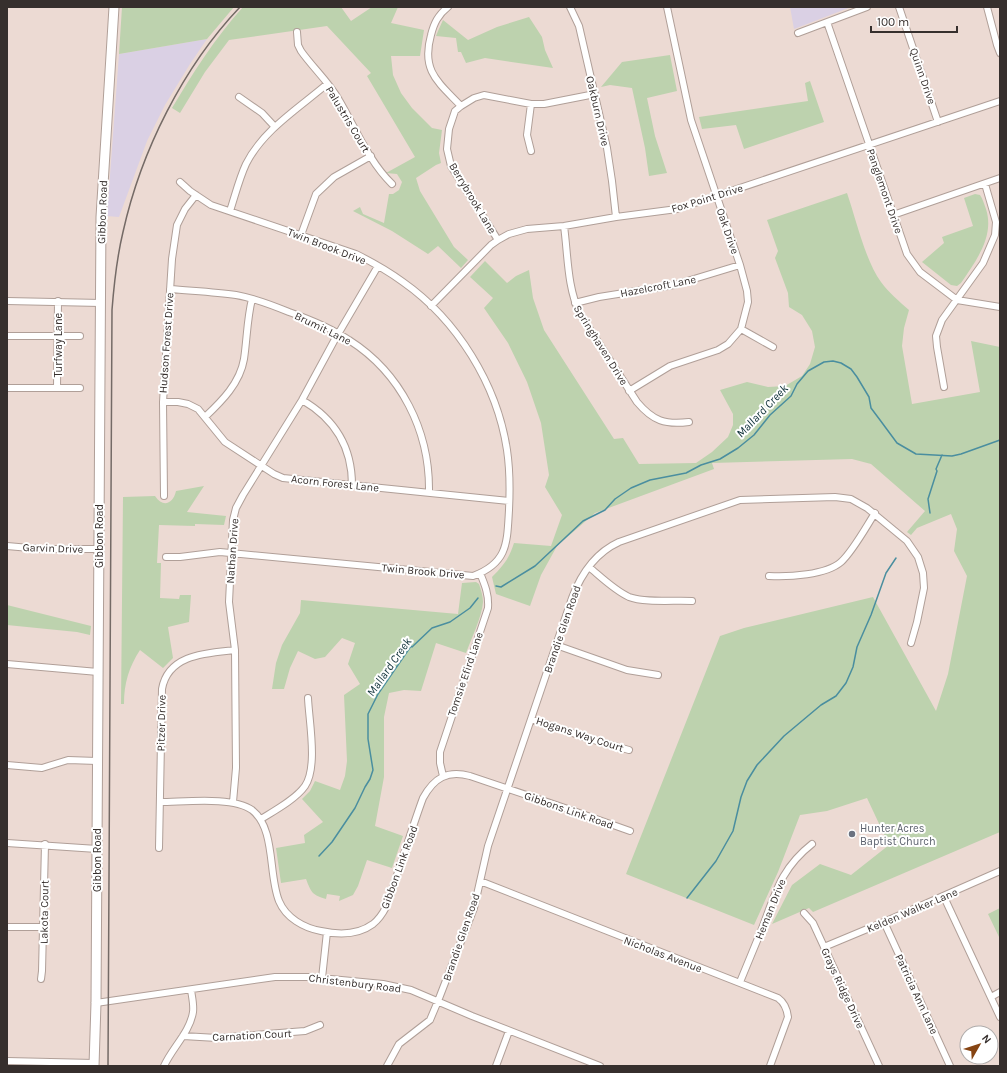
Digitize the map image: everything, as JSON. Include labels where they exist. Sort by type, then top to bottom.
[{"type":"main road","name":"Gibbon Road","points":[[94,1064],[96,1003],[102,199],[114,7]]},
{"type":"street","points":[[448,7],[441,13],[435,22],[428,50],[428,62],[431,72],[436,79],[461,106],[474,98],[484,95],[531,104],[544,104],[595,94]]},
{"type":"street","name":"Oakburn Drive","points":[[570,7],[579,26],[607,148],[616,217]]},
{"type":"street","name":"Oak Drive","points":[[629,391],[670,366],[718,350],[728,344],[741,329],[748,302],[747,291],[740,265],[691,120],[667,7]]},
{"type":"street","points":[[798,33],[867,7]]},
{"type":"street","name":"Quinn Drive","points":[[899,7],[938,122]]},
{"type":"street","points":[[987,7],[996,44],[1000,53]]},
{"type":"street","name":"Panglemont Drive","points":[[827,22],[907,254],[920,272],[957,300],[1000,308]]},
{"type":"street","name":"Palustris Court","points":[[297,32],[298,45],[301,51],[338,98],[371,156],[392,184]]},
{"type":"street","points":[[230,211],[246,164],[266,137],[275,127],[327,84]]},
{"type":"street","points":[[239,97],[258,109],[275,127]]},
{"type":"street","name":"Fox Point Drive","points":[[431,306],[471,264],[498,240],[513,232],[677,209],[1000,101]]},
{"type":"street","points":[[531,104],[527,136],[531,151]]},
{"type":"street","name":"Berrybrook Lane","points":[[461,106],[455,112],[449,129],[447,149],[448,156],[451,166],[459,180],[498,240]]},
{"type":"street","points":[[302,235],[316,194],[334,177],[371,156]]},
{"type":"street","points":[[893,215],[1000,178]]},
{"type":"street","name":"Twin Brook Drive","points":[[166,557],[180,557],[220,552],[473,576],[495,564],[503,553],[508,533],[510,476],[507,449],[495,405],[485,380],[466,348],[446,322],[431,306],[403,282],[356,254],[211,205],[180,182]]},
{"type":"street","points":[[944,387],[936,336],[942,320],[983,262],[995,235],[996,222],[985,184]]},
{"type":"street","name":"Hudson Forest Drive","points":[[164,496],[163,402],[172,259],[177,225],[185,209],[196,195]]},
{"type":"street","name":"Springhaven Drive","points":[[564,226],[570,284],[575,303],[580,314],[629,391],[646,413],[662,422],[688,422]]},
{"type":"street","name":"Hazelcroft Lane","points":[[575,303],[599,297],[674,285],[740,265]]},
{"type":"street","name":"Nathan Drive","points":[[233,802],[236,760],[235,650],[228,602],[233,520],[236,508],[302,400],[338,333],[378,266]]},
{"type":"street","name":"Brumit Lane","points":[[170,289],[237,295],[252,298],[305,318],[338,333],[349,339],[370,355],[389,375],[404,397],[417,421],[429,466],[429,492]]},
{"type":"street","points":[[205,417],[225,397],[239,374],[244,361],[247,327],[252,298]]},
{"type":"street","points":[[7,301],[101,303]]},
{"type":"street","name":"Turfway Lane","points":[[58,301],[58,388]]},
{"type":"street","points":[[741,329],[773,347]]},
{"type":"street","points":[[7,336],[80,336]]},
{"type":"street","points":[[7,388],[80,388]]},
{"type":"street","points":[[302,400],[324,415],[338,432],[348,451],[351,464],[352,485]]},
{"type":"street","name":"Acorn Forest Lane","points":[[163,402],[178,402],[188,404],[198,409],[225,442],[274,474],[283,478],[509,501]]},
{"type":"street","name":"Brandie Glen Road","points":[[387,1066],[399,1044],[430,1020],[438,1001],[474,908],[488,846],[556,645],[579,582],[589,567],[604,550],[619,542],[740,500],[844,497],[858,502],[875,513],[909,544],[918,556],[922,569],[924,588],[911,643]]},
{"type":"street","points":[[770,576],[802,575],[836,566],[846,557],[875,513]]},
{"type":"street","name":"Garvin Drive","points":[[7,546],[41,549],[99,549]]},
{"type":"street","points":[[589,567],[629,597],[645,600],[692,601]]},
{"type":"street","name":"Tomsie Efird Lane","points":[[443,776],[440,763],[440,752],[488,608],[486,589],[480,573]]},
{"type":"street","points":[[556,645],[627,670],[658,675]]},
{"type":"street","name":"Pitzer Drive","points":[[159,848],[160,738],[163,681],[172,668],[187,658],[214,652],[235,650]]},
{"type":"street","points":[[7,664],[98,672]]},
{"type":"street","points":[[160,802],[233,802],[248,808],[261,819],[299,793],[306,786],[311,773],[308,698]]},
{"type":"street","name":"Hogans Way Court","points":[[531,719],[590,740],[629,750]]},
{"type":"street","points":[[7,766],[42,768],[68,760],[97,761]]},
{"type":"street","points":[[443,776],[462,774],[508,789]]},
{"type":"street","name":"Gibbon Link Road","points":[[261,819],[266,833],[274,889],[279,903],[287,914],[298,923],[306,927],[327,932],[351,933],[362,930],[373,924],[386,908],[423,798],[432,785],[443,776]]},
{"type":"street","name":"Gibbons Link Road","points":[[508,789],[630,832]]},
{"type":"street","points":[[7,843],[44,844],[97,849]]},
{"type":"street","name":"Lakota Court","points":[[41,979],[44,927],[44,844]]},
{"type":"street","name":"Heman Drive","points":[[740,982],[781,880],[791,864],[812,844]]},
{"type":"street","name":"Kelden Walker Lane","points":[[824,947],[1000,871]]},
{"type":"street","name":"Nicholas Avenue","points":[[480,881],[778,998],[786,1009],[787,1022],[770,1066]]},
{"type":"street","points":[[944,896],[1000,1017]]},
{"type":"street","name":"Grays Ridge Drive","points":[[804,913],[813,923],[879,1066]]},
{"type":"street","name":"Patricia Ann Lane","points":[[884,922],[950,1066]]},
{"type":"street","points":[[7,926],[44,927]]},
{"type":"street","points":[[322,978],[327,932]]},
{"type":"street","name":"Christenbury Road","points":[[96,1003],[275,977],[297,976],[400,987],[411,990],[509,1031],[600,1066]]},
{"type":"street","points":[[164,1066],[183,1036],[192,1013],[191,990]]},
{"type":"street","points":[[991,997],[1000,992]]},
{"type":"street","name":"Carnation Court","points":[[183,1036],[217,1038],[305,1031],[320,1026]]},
{"type":"street","points":[[496,1066],[509,1031]]},
{"type":"street","points":[[7,1060],[43,1064],[94,1064]]},
{"type":"shaded area","points":[[790,7],[851,7],[794,29]]},
{"type":"shaded area","points":[[207,39],[165,105],[147,141],[119,217],[107,216],[119,54]]},
{"type":"green space","points":[[122,7],[234,7],[207,39],[119,54]]},
{"type":"green space","points":[[243,7],[341,7],[351,21],[372,7],[398,7],[391,23],[424,30],[420,56],[391,56],[393,75],[401,93],[412,108],[432,128],[442,130],[439,153],[441,163],[416,178],[420,191],[454,247],[468,260],[461,268],[438,246],[428,254],[392,231],[353,211],[360,207],[363,214],[384,223],[389,194],[393,194],[399,190],[402,182],[397,174],[386,173],[415,157],[367,76],[371,73],[327,26],[229,40],[205,72],[180,113],[172,108],[205,56]]},
{"type":"green space","points":[[529,17],[542,37],[545,50],[553,68],[485,58],[466,63],[461,52],[458,52],[456,38],[436,36],[443,20],[468,40],[497,27]]},
{"type":"green space","points":[[670,55],[677,91],[647,98],[655,136],[667,173],[649,176],[645,148],[632,88],[610,85],[601,87],[622,62]]},
{"type":"green space","points":[[810,81],[824,122],[744,149],[736,125],[702,129],[699,117],[808,101],[805,83]]},
{"type":"green space","points":[[847,193],[861,239],[875,273],[887,290],[909,310],[904,328],[902,346],[912,404],[980,392],[971,341],[1000,347],[1000,832],[813,912],[809,908],[772,924],[792,885],[820,864],[851,875],[889,845],[867,798],[827,811],[800,815],[778,872],[754,925],[626,874],[720,636],[744,628],[873,597],[936,711],[948,674],[967,576],[954,551],[957,529],[951,514],[917,528],[911,535],[907,532],[925,511],[871,464],[852,459],[712,463],[714,469],[595,513],[557,546],[541,575],[530,606],[496,594],[492,577],[505,562],[514,543],[551,546],[562,515],[545,487],[549,475],[541,423],[527,382],[508,343],[484,308],[493,298],[470,277],[485,261],[507,283],[516,276],[529,270],[533,298],[544,330],[614,439],[623,438],[639,464],[696,463],[712,452],[728,437],[733,425],[733,414],[720,390],[747,382],[768,387],[785,386],[802,376],[810,364],[815,347],[812,331],[802,315],[789,307],[788,293],[775,258],[778,251],[767,220]]},
{"type":"green space","points":[[975,194],[980,195],[986,209],[988,229],[986,239],[977,258],[961,283],[957,286],[951,285],[922,262],[944,243],[942,237],[973,226],[964,198]]},
{"type":"green space","points":[[204,486],[187,512],[226,516],[224,525],[159,525],[157,563],[161,563],[160,598],[179,599],[180,595],[191,595],[189,622],[168,627],[173,658],[163,668],[140,650],[130,669],[126,682],[124,704],[121,704],[123,497],[155,496],[161,502],[167,503],[173,499],[176,491]]},
{"type":"green space","points":[[476,582],[479,584],[483,602],[478,621],[466,653],[436,643],[421,691],[404,690],[389,693],[384,717],[384,777],[375,826],[403,836],[392,868],[367,860],[358,886],[353,895],[339,901],[340,896],[327,894],[326,899],[315,894],[311,890],[306,879],[281,883],[276,848],[305,843],[304,835],[323,822],[302,799],[310,791],[315,781],[340,790],[345,776],[347,761],[344,695],[360,684],[348,664],[355,643],[342,638],[325,657],[315,659],[298,651],[290,668],[284,689],[272,689],[276,663],[282,645],[300,613],[301,600],[458,614],[462,583]]},
{"type":"green space","points":[[7,605],[91,626],[90,635],[77,632],[7,625]]},
{"type":"green space","points":[[1000,908],[1000,939],[988,914]]},
{"type":"waterway","name":"Mallard Creek","points":[[496,586],[501,587],[535,566],[583,521],[605,510],[615,499],[631,488],[650,480],[686,473],[701,465],[720,459],[738,448],[754,435],[770,415],[791,396],[797,384],[808,371],[824,362],[833,361],[841,363],[851,369],[869,397],[871,408],[897,443],[916,454],[952,456],[1000,440]]},
{"type":"waterway","points":[[930,513],[928,499],[937,471],[936,469],[942,455]]},
{"type":"waterway","points":[[687,898],[716,861],[733,831],[741,797],[747,781],[757,765],[784,736],[821,705],[836,696],[846,683],[853,667],[857,647],[871,615],[886,573],[896,558]]},
{"type":"waterway","name":"Mallard Creek","points":[[319,856],[332,842],[355,808],[370,779],[373,770],[368,739],[368,714],[378,694],[411,646],[412,647],[432,628],[450,622],[470,608],[478,598]]},
{"type":"railway","points":[[108,1066],[112,310],[116,271],[121,241],[131,202],[153,141],[183,83],[200,56],[240,7]]},
{"type":"place","name":"Hunter Acres Baptist Church","points":[[852,834]]}]
